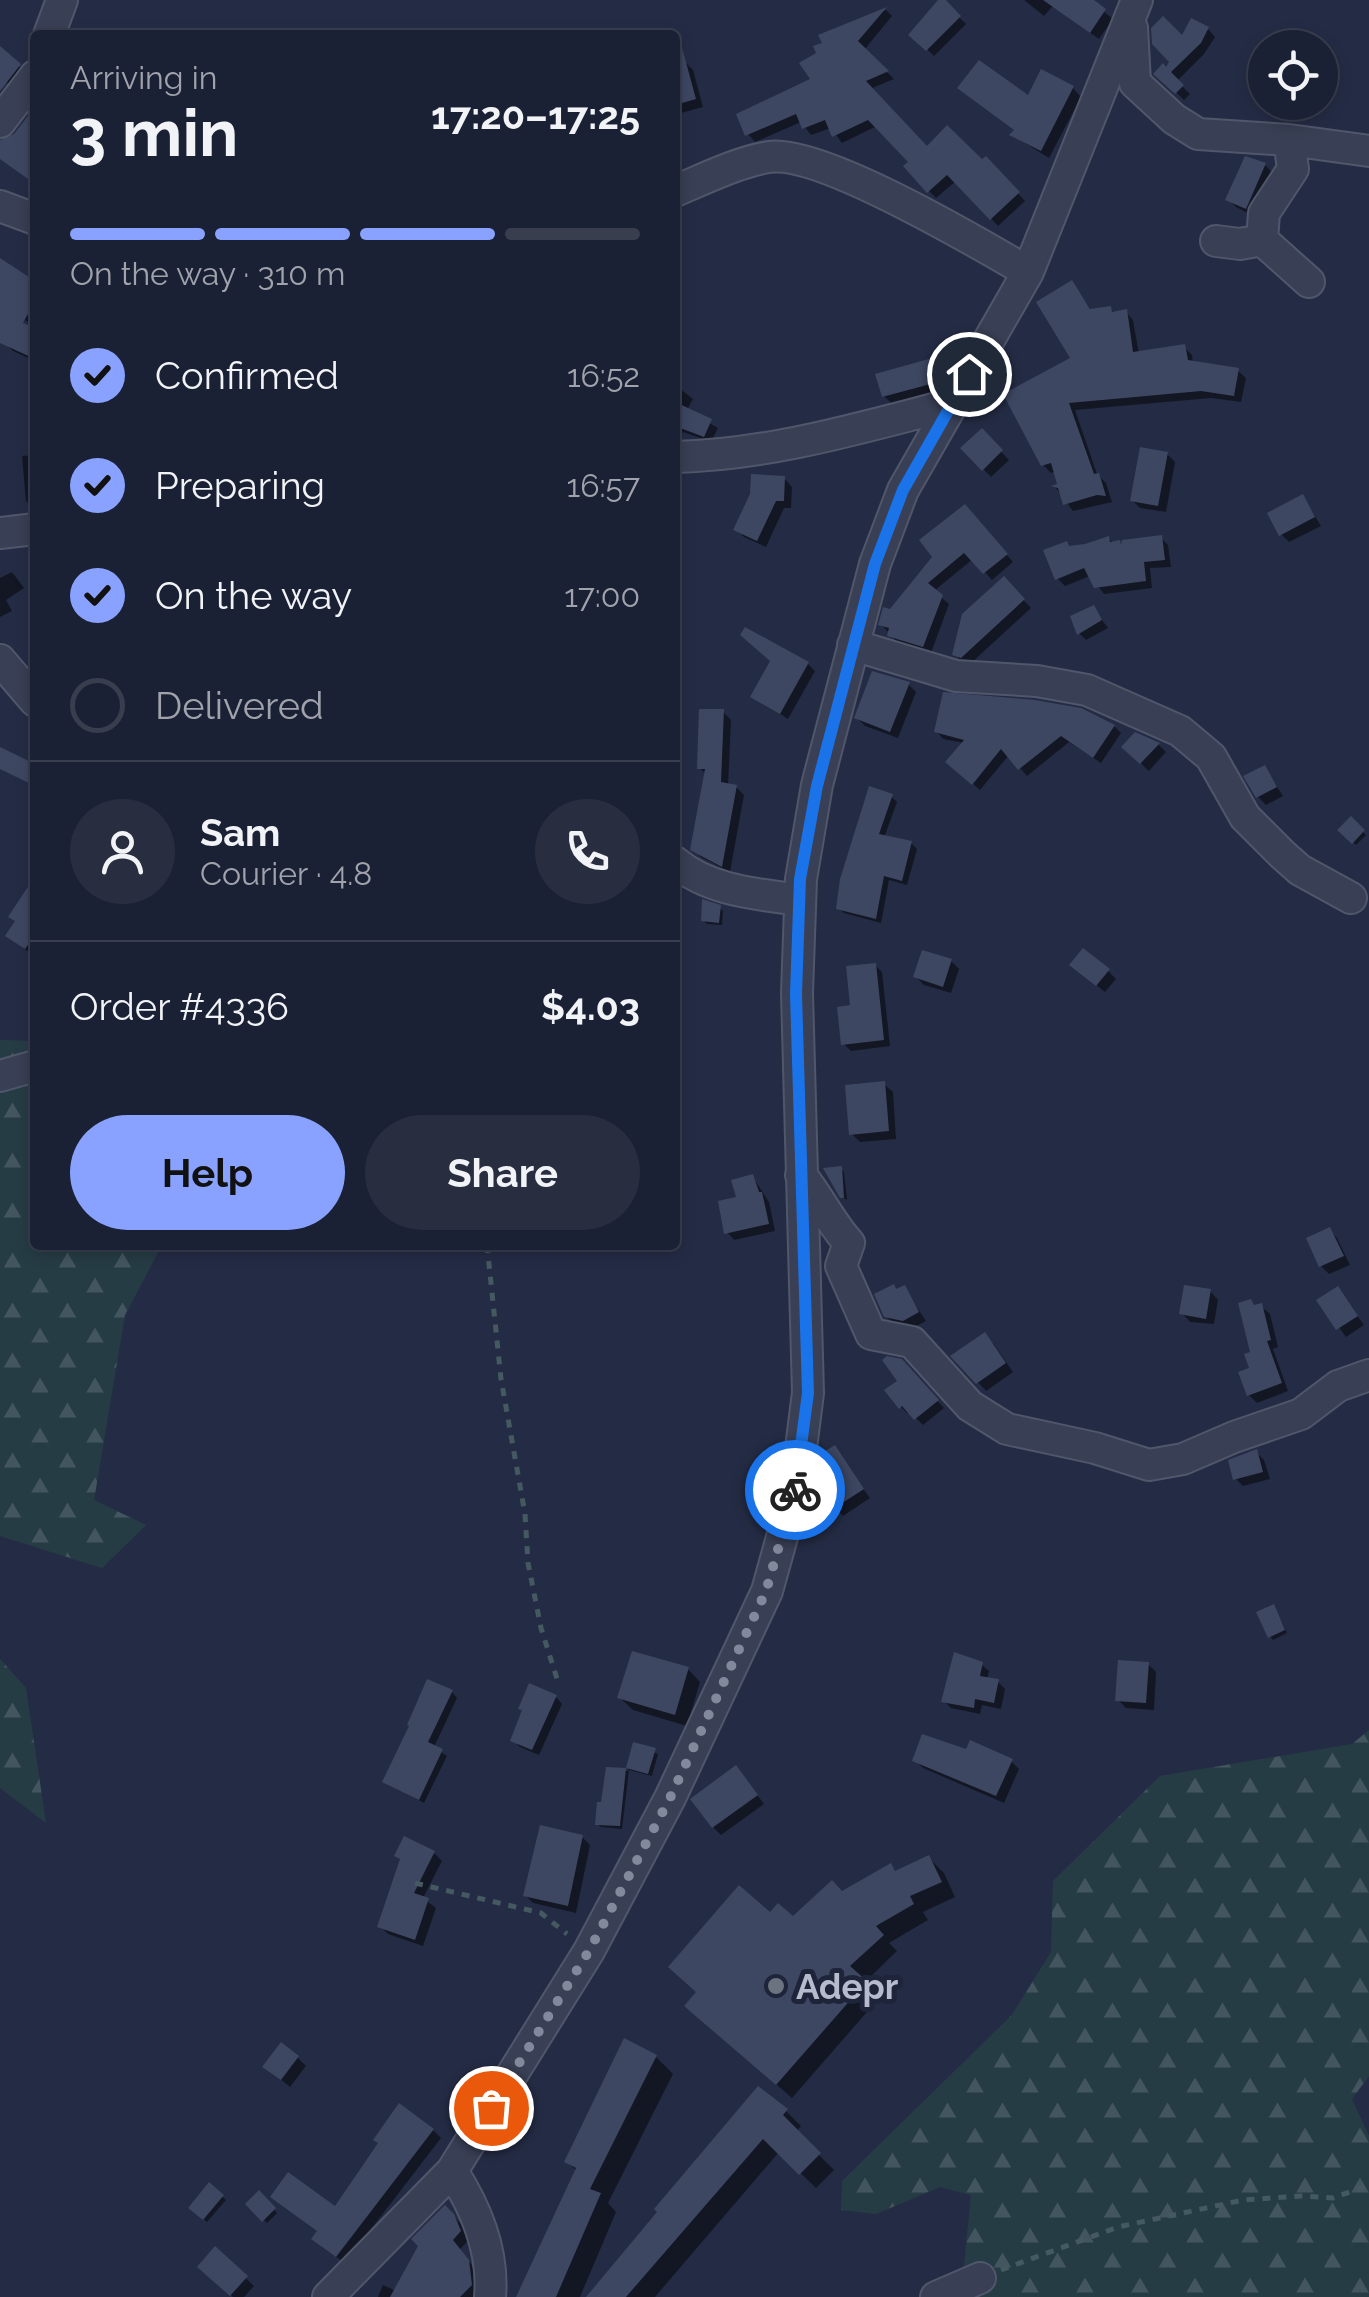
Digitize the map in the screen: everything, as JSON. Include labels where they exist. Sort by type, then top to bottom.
[{"type":"street","points":[[51,30],[62,0]]},
{"type":"street","points":[[1134,10],[1134,84],[1198,134],[1369,150]]},
{"type":"street","points":[[328,2297],[452,2171],[589,1951],[670,1798],[766,1591],[796,1487],[808,1393],[796,994],[800,900],[817,786],[875,564],[903,490],[1028,272],[1134,10]]},
{"type":"street","points":[[0,122],[30,83]]},
{"type":"street","points":[[1262,240],[1264,213],[1293,169],[1290,140]]},
{"type":"street","points":[[680,189],[767,157],[800,161],[834,172],[938,220],[1028,272]]},
{"type":"street","points":[[0,206],[30,217]]},
{"type":"street","points":[[1216,241],[1240,244],[1262,240]]},
{"type":"street","points":[[1262,240],[1308,282]]},
{"type":"street","points":[[680,458],[774,446],[949,405]]},
{"type":"street","points":[[0,533],[30,530]]},
{"type":"street","points":[[853,645],[956,676],[1037,681],[1088,690],[1180,731],[1211,757],[1245,817],[1270,843],[1300,870],[1351,898]]},
{"type":"street","points":[[0,660],[30,695]]},
{"type":"street","points":[[680,866],[694,878],[745,893],[800,900]]},
{"type":"street","points":[[0,1076],[30,1067]]},
{"type":"street","points":[[801,1175],[820,1199],[834,1227],[849,1243],[841,1266],[871,1334],[912,1342],[970,1406],[1007,1428],[1149,1465],[1183,1459],[1301,1414],[1338,1386],[1369,1375]]},
{"type":"street","points":[[452,2171],[472,2201],[493,2270],[490,2297]]},
{"type":"street","points":[[936,2297],[980,2278]]},
{"type":"path","points":[[488,1250],[501,1379],[525,1514],[528,1563],[541,1628],[559,1685]]},
{"type":"path","points":[[415,1883],[541,1912],[589,1951]]},
{"type":"path","points":[[980,2278],[1118,2227],[1243,2200],[1333,2198],[1369,2186]]},
{"type":"green space","points":[[0,1040],[30,1041],[30,1250],[159,1250],[125,1315],[94,1500],[146,1525],[102,1568],[0,1536]]},
{"type":"green space","points":[[0,1659],[26,1688],[46,1823],[0,1788]]},
{"type":"green space","points":[[1369,1730],[1369,2076],[1352,2099],[1369,2136],[1369,2297],[961,2297],[971,2195],[940,2187],[876,2214],[841,2210],[842,2181],[1012,2015],[1051,1952],[1053,1881],[1160,1776],[1352,1744]]},
{"type":"building","points":[[938,0],[946,0],[961,16],[926,51],[908,35]]},
{"type":"building","points":[[1043,0],[1094,0],[1106,9],[1090,33]]},
{"type":"building","points":[[887,7],[858,41],[889,71],[866,81],[927,146],[947,125],[982,159],[986,156],[1020,192],[990,220],[947,175],[927,193],[903,166],[908,162],[868,120],[832,137],[825,120],[802,129],[796,114],[745,136],[736,114],[810,79],[799,63],[816,53],[813,46],[822,43],[818,35]]},
{"type":"building","points":[[1163,16],[1182,35],[1191,18],[1209,27],[1201,43],[1171,72],[1184,85],[1175,94],[1153,74],[1169,62],[1152,44],[1151,28]]},
{"type":"building","points":[[680,44],[696,99],[680,104]]},
{"type":"building","points":[[0,46],[21,64],[0,91]]},
{"type":"building","points":[[979,60],[1028,95],[1041,69],[1074,86],[1041,151],[1009,135],[1014,130],[957,88]]},
{"type":"building","points":[[30,113],[30,180],[0,159],[0,140],[14,134]]},
{"type":"building","points":[[1245,156],[1266,163],[1246,209],[1225,200]]},
{"type":"building","points":[[0,258],[30,278],[30,310],[23,323],[30,326],[30,357],[0,343]]},
{"type":"building","points":[[1072,280],[1090,309],[1127,309],[1133,352],[1185,344],[1188,360],[1239,368],[1234,396],[1201,391],[1069,403],[1094,474],[1099,473],[1106,496],[1063,505],[1058,488],[1051,486],[1057,484],[1051,463],[1041,466],[1003,394],[1070,358],[1036,302]]},
{"type":"building","points":[[936,357],[942,381],[882,397],[875,374]]},
{"type":"building","points":[[680,404],[712,419],[704,437],[680,428]]},
{"type":"building","points":[[982,428],[1003,450],[982,471],[960,448]]},
{"type":"building","points":[[1140,447],[1168,452],[1158,506],[1130,501]]},
{"type":"building","points":[[751,474],[785,476],[784,501],[776,501],[757,541],[733,530],[750,494]]},
{"type":"building","points":[[1303,494],[1315,517],[1279,536],[1267,513]]},
{"type":"building","points":[[965,504],[1008,554],[983,574],[964,553],[928,583],[943,595],[923,647],[887,636],[889,628],[878,625],[883,607],[890,609],[932,557],[919,540]]},
{"type":"building","points":[[1162,535],[1165,560],[1144,562],[1146,581],[1094,588],[1084,568],[1055,580],[1043,550],[1067,541],[1069,546],[1109,536],[1110,542],[1120,540],[1121,545],[1122,540]]},
{"type":"building","points":[[1004,576],[1025,599],[961,658],[952,655],[962,614]]},
{"type":"building","points":[[1094,605],[1102,620],[1077,635],[1070,616]]},
{"type":"building","points":[[745,627],[809,662],[780,714],[750,697],[770,661],[740,635]]},
{"type":"building","points":[[872,671],[910,682],[890,732],[854,718]]},
{"type":"building","points":[[943,692],[1081,708],[1115,725],[1093,758],[1061,736],[1018,770],[1001,749],[972,785],[945,762],[964,740],[934,732]]},
{"type":"building","points":[[699,709],[724,709],[721,782],[737,785],[722,867],[690,850],[705,769],[697,769]]},
{"type":"building","points":[[1135,732],[1160,743],[1140,764],[1121,747]]},
{"type":"building","points":[[0,747],[30,762],[30,784],[0,769]]},
{"type":"building","points":[[1265,765],[1277,787],[1256,798],[1243,776]]},
{"type":"building","points":[[869,786],[893,794],[879,834],[912,841],[902,881],[884,876],[876,919],[836,909],[840,879]]},
{"type":"building","points":[[1351,816],[1365,830],[1352,844],[1337,830]]},
{"type":"building","points":[[30,884],[30,942],[25,949],[5,936],[15,921],[8,917]]},
{"type":"building","points":[[702,899],[721,905],[719,923],[701,921]]},
{"type":"building","points":[[1083,948],[1110,969],[1096,986],[1069,965]]},
{"type":"building","points":[[922,950],[952,959],[943,987],[913,977]]},
{"type":"building","points":[[876,963],[884,1040],[841,1045],[837,1007],[850,1005],[846,966]]},
{"type":"building","points":[[885,1081],[889,1131],[849,1135],[845,1085]]},
{"type":"building","points":[[842,1166],[844,1198],[840,1198],[823,1168]]},
{"type":"building","points":[[753,1174],[762,1192],[769,1224],[724,1234],[718,1201],[736,1197],[731,1180]]},
{"type":"building","points":[[1330,1227],[1344,1256],[1319,1267],[1306,1238]]},
{"type":"building","points":[[894,1284],[896,1289],[905,1285],[919,1312],[903,1321],[884,1317],[874,1294]]},
{"type":"building","points":[[1184,1285],[1211,1289],[1206,1319],[1179,1314]]},
{"type":"building","points":[[1338,1286],[1358,1316],[1336,1330],[1316,1300]]},
{"type":"building","points":[[1251,1299],[1254,1305],[1262,1303],[1271,1340],[1267,1341],[1282,1383],[1247,1396],[1238,1372],[1249,1368],[1244,1354],[1250,1352],[1238,1303]]},
{"type":"building","points":[[985,1332],[1006,1363],[976,1384],[950,1356]]},
{"type":"building","points":[[887,1356],[902,1359],[939,1400],[914,1420],[884,1390],[897,1381],[882,1360]]},
{"type":"building","points":[[835,1445],[864,1489],[833,1509],[816,1484],[830,1475],[819,1455]]},
{"type":"building","points":[[1257,1449],[1263,1472],[1233,1480],[1228,1460]]},
{"type":"building","points":[[1274,1604],[1285,1630],[1268,1638],[1256,1612]]},
{"type":"building","points":[[632,1651],[689,1667],[675,1715],[617,1698]]},
{"type":"building","points":[[954,1652],[983,1662],[980,1676],[999,1679],[994,1703],[975,1699],[974,1708],[941,1702]]},
{"type":"building","points":[[1118,1660],[1149,1662],[1146,1703],[1115,1701]]},
{"type":"building","points":[[427,1679],[453,1690],[428,1742],[443,1749],[419,1800],[382,1782]]},
{"type":"building","points":[[529,1683],[557,1695],[532,1750],[510,1741]]},
{"type":"building","points":[[922,1734],[966,1749],[970,1740],[1013,1759],[996,1796],[912,1761]]},
{"type":"building","points":[[633,1742],[656,1748],[648,1774],[626,1768]]},
{"type":"building","points":[[736,1765],[758,1795],[712,1828],[690,1799]]},
{"type":"building","points":[[606,1767],[626,1768],[620,1826],[595,1825]]},
{"type":"building","points":[[540,1825],[583,1835],[568,1906],[523,1896]]},
{"type":"building","points":[[404,1836],[435,1851],[414,1893],[429,1898],[415,1940],[377,1927],[400,1859],[394,1856]]},
{"type":"building","name":"Adepr","points":[[929,1855],[942,1882],[910,1896],[914,1904],[876,1926],[884,1935],[850,1966],[867,1981],[776,2085],[684,2006],[696,1992],[668,1967],[739,1885],[770,1912],[778,1903],[793,1916],[832,1880],[842,1891],[891,1863],[895,1871]]},
{"type":"building","points":[[624,2038],[657,2055],[590,2189],[601,2193],[556,2297],[516,2297],[576,2168],[564,2162]]},
{"type":"building","points":[[281,2042],[299,2056],[281,2080],[262,2067]]},
{"type":"building","points":[[758,2086],[788,2109],[783,2115],[821,2153],[799,2175],[763,2139],[626,2297],[586,2297],[657,2212],[654,2209]]},
{"type":"building","points":[[399,2103],[434,2129],[336,2257],[311,2239],[317,2231],[270,2197],[288,2172],[335,2206],[378,2143],[373,2140]]},
{"type":"building","points":[[209,2182],[224,2195],[203,2220],[188,2208]]},
{"type":"building","points":[[259,2190],[276,2208],[262,2222],[245,2204]]},
{"type":"building","points":[[445,2205],[461,2231],[453,2240],[469,2260],[472,2285],[460,2297],[390,2297],[418,2246],[411,2239]]},
{"type":"building","points":[[215,2246],[248,2276],[230,2296],[197,2267]]},
{"type":"way so far","points":[[491,2108],[589,1951],[670,1798],[766,1591],[795,1490]]},
{"type":"place","name":"Adepr","points":[[776,1986]]},
{"type":"route","points":[[795,1490],[808,1393],[796,994],[800,879],[817,786],[875,564],[903,490],[969,374]]}]
